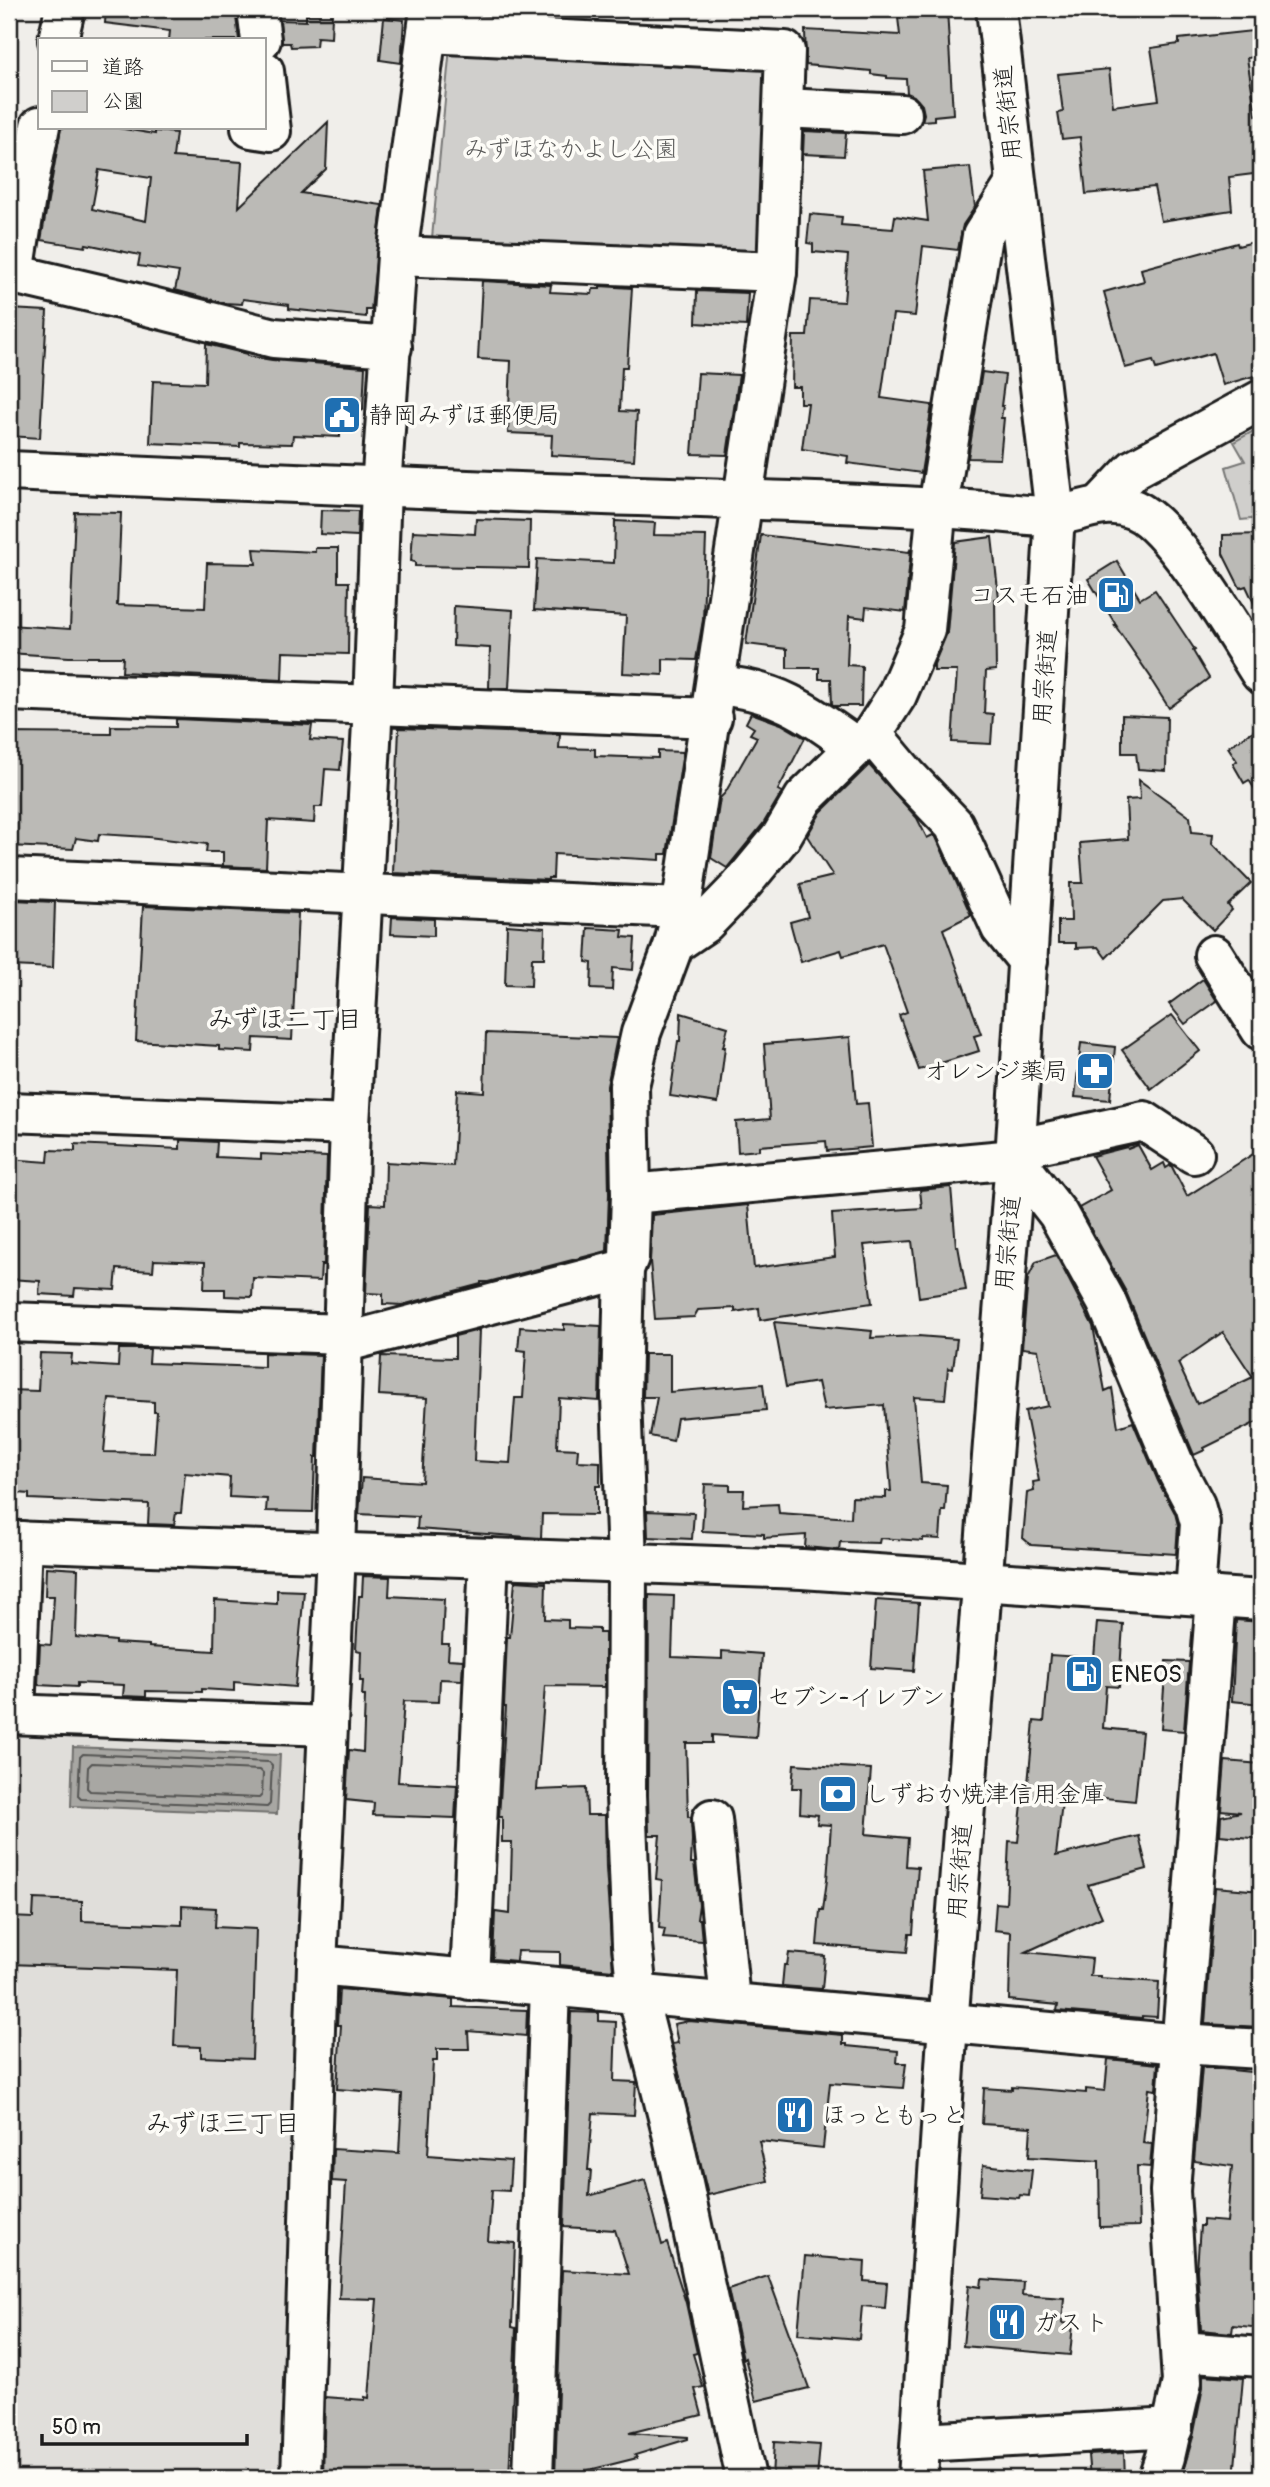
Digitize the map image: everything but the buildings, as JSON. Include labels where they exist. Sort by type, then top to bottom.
[{"type":"street","points":[[58,38],[65,9]]},
{"type":"street","points":[[257,9],[261,38]]},
{"type":"street","name":"用宗街道","points":[[919,2460],[981,1581],[1015,1154],[1055,515],[996,9]]},
{"type":"street","points":[[301,2478],[317,1965],[336,1552],[350,1125],[373,705],[381,488],[397,256],[428,21],[785,51],[777,272],[714,701],[678,926],[641,1033],[629,1087],[631,1194],[629,1257],[624,1269],[621,1396],[627,1563],[626,1796],[632,1945],[637,1993],[673,2137],[747,2478]]},
{"type":"street","points":[[264,130],[271,131],[266,88]]},
{"type":"street","points":[[784,108],[902,114]]},
{"type":"street","points":[[39,130],[11,274],[274,338],[392,346]]},
{"type":"street","points":[[9,878],[361,892],[678,926],[705,923],[738,889],[780,837],[804,798],[864,740],[897,695],[925,630],[937,508],[982,236],[1015,184]]},
{"type":"street","points":[[397,256],[777,272]]},
{"type":"street","points":[[1101,504],[1134,469],[1261,400]]},
{"type":"street","points":[[9,471],[1055,515],[1101,504],[1123,506],[1152,521],[1197,575],[1261,674]]},
{"type":"street","points":[[9,691],[373,705],[714,701],[743,687],[772,695],[802,708],[864,740],[908,777],[954,825],[1001,928],[1028,961]]},
{"type":"street","points":[[1214,955],[1261,1030]]},
{"type":"street","points":[[9,1112],[350,1125]]},
{"type":"street","points":[[631,1194],[1015,1154],[1144,1121],[1194,1154]]},
{"type":"street","points":[[1015,1154],[1059,1214],[1106,1301],[1178,1473],[1195,1505],[1200,1524],[1206,1596],[1181,2044],[1170,2191],[1182,2382],[1173,2428],[1158,2478]]},
{"type":"street","points":[[9,1322],[343,1338],[624,1269]]},
{"type":"street","points":[[328,1726],[12,1714],[15,1541],[802,1569],[1261,1600]]},
{"type":"street","points":[[470,1980],[489,1558]]},
{"type":"street","points":[[712,1819],[730,2001]]},
{"type":"street","points":[[317,1965],[1181,2044],[1261,2049]]},
{"type":"street","points":[[533,2478],[550,1987]]},
{"type":"street","points":[[1181,2351],[1261,2357]]},
{"type":"street","points":[[919,2460],[1173,2428]]},
{"type":"shaded area","points":[[9,1724],[309,1735],[280,2478],[9,2478]]},
{"type":"green space","name":"みずほなかよし公園","points":[[450,47],[771,64],[762,253],[432,238]]},
{"type":"green space","points":[[1261,427],[1261,518],[1241,520],[1226,467],[1245,461],[1234,442]]},
{"type":"water","points":[[73,1747],[280,1755],[277,1814],[71,1806]]},
{"type":"place","name":"静岡みずほ郵便局","points":[[342,415]]},
{"type":"place","name":"コスモ石油","points":[[1116,595]]},
{"type":"place","name":"オレンジ薬局","points":[[1095,1071]]},
{"type":"place","name":"ENEOS","points":[[1084,1674]]},
{"type":"place","name":"セブン-イレブン","points":[[740,1697]]},
{"type":"place","name":"しずおか焼津信用金庫","points":[[838,1794]]},
{"type":"place","name":"ほっともっと","points":[[795,2115]]},
{"type":"place","name":"ガスト","points":[[1007,2322]]},
{"type":"district","name":"みずほ二丁目","points":[[285,1020]]},
{"type":"district","name":"みずほ三丁目","points":[[223,2124]]}]
